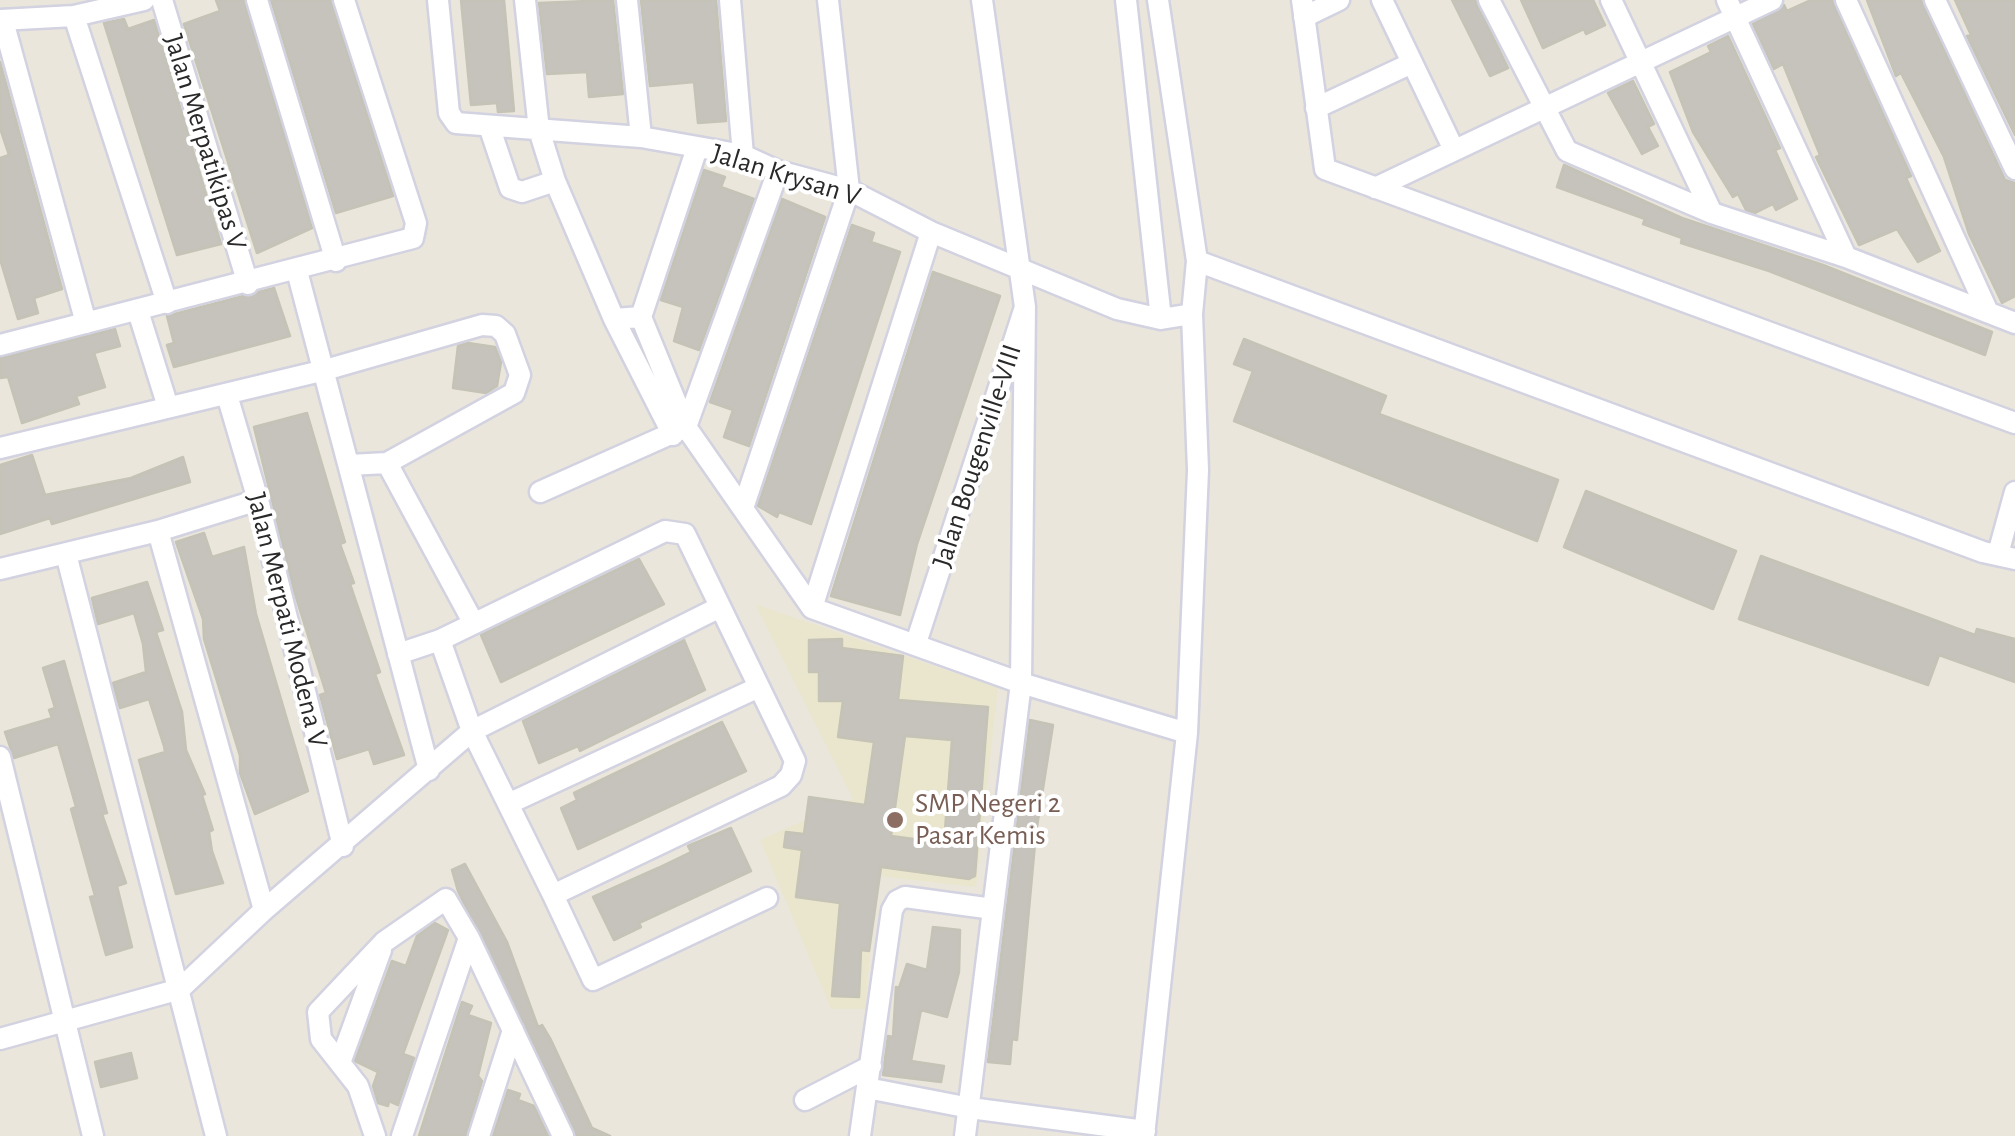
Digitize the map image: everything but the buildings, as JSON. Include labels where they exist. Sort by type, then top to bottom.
[{"type":"street","points":[[86,322],[2,20],[144,0]]},
{"type":"street","name":"Jalan Merpatikipas V","points":[[162,0],[248,284]]},
{"type":"street","points":[[257,0],[336,261]]},
{"type":"street","points":[[0,345],[297,272],[417,234],[344,0]]},
{"type":"street","name":"Jalan Krysan V","points":[[438,0],[449,113],[456,123],[641,138],[743,156],[778,171],[849,190],[1016,268],[1118,308],[1161,319]]},
{"type":"street","points":[[525,0],[539,130],[555,181],[614,319],[679,431],[743,508],[812,608],[1020,683],[1187,732]]},
{"type":"street","points":[[627,0],[641,138]]},
{"type":"street","points":[[730,0],[743,156]]},
{"type":"street","points":[[743,508],[849,190],[828,0]]},
{"type":"street","name":"Jalan Bougenville-VIII","points":[[916,643],[1025,308],[1016,268],[982,0]]},
{"type":"street","points":[[1126,0],[1161,319],[1192,314]]},
{"type":"street","points":[[867,1088],[1145,1134],[1187,732],[1198,470],[1192,314],[1196,261],[1158,0]]},
{"type":"street","points":[[1339,0],[1303,8],[1325,169],[2015,424]]},
{"type":"street","points":[[1382,0],[1454,150]]},
{"type":"street","points":[[1489,0],[1567,151],[1712,213],[1846,256],[2015,324]]},
{"type":"street","points":[[1611,0],[1712,213]]},
{"type":"street","points":[[1375,188],[1640,61],[1732,8],[1772,0]]},
{"type":"street","points":[[1846,0],[1987,310]]},
{"type":"street","points":[[1935,0],[2015,169]]},
{"type":"street","points":[[1732,8],[1846,256]]},
{"type":"street","points":[[64,12],[167,303]]},
{"type":"street","points":[[1316,108],[1412,63]]},
{"type":"street","points":[[490,126],[510,188],[522,192],[555,181]]},
{"type":"street","points":[[679,431],[641,317],[697,148]]},
{"type":"street","points":[[540,492],[679,431],[778,171]]},
{"type":"street","points":[[812,608],[932,232]]},
{"type":"street","points":[[1196,261],[1506,378],[2006,556],[2015,492]]},
{"type":"street","points":[[297,272],[429,770]]},
{"type":"street","points":[[965,1136],[1020,683],[1025,308]]},
{"type":"street","points":[[138,310],[168,407]]},
{"type":"street","points":[[614,319],[641,317]]},
{"type":"street","points":[[0,448],[325,370],[482,325],[496,326],[505,334],[520,376],[514,393],[387,462],[349,465]]},
{"type":"street","name":"Jalan Merpati Modena V","points":[[227,395],[258,500],[343,846]]},
{"type":"street","points":[[387,462],[473,622]]},
{"type":"street","points":[[0,569],[158,531],[258,500]]},
{"type":"street","points":[[398,654],[440,640],[672,530],[685,534],[692,542],[795,760],[781,786],[552,895]]},
{"type":"street","points":[[158,531],[264,910]]},
{"type":"street","points":[[66,554],[216,1136]]},
{"type":"street","points":[[0,1039],[180,990],[264,910],[343,846],[472,731],[720,606]]},
{"type":"street","points":[[440,640],[472,731],[593,980],[767,898]]},
{"type":"street","points":[[510,804],[759,687]]},
{"type":"street","points":[[0,757],[88,1135]]},
{"type":"street","points":[[376,1136],[364,1101],[340,1060],[321,1039],[318,1012],[384,942],[446,898],[470,938],[563,1136]]},
{"type":"street","points":[[860,1136],[892,910],[897,900],[993,909]]},
{"type":"street","points":[[402,1136],[470,938]]},
{"type":"street","points":[[340,1060],[384,942]]},
{"type":"street","points":[[480,1136],[512,1030]]},
{"type":"street","points":[[806,1100],[870,1066]]},
{"type":"shaded area","name":"SMP Negeri 2 Pasar Kemis","points":[[755,604],[998,688],[976,887],[877,876],[865,1009],[831,1009],[760,840],[853,799]]},
{"type":"place","name":"SMP Negeri 2 Pasar Kemis","points":[[895,820]]}]
